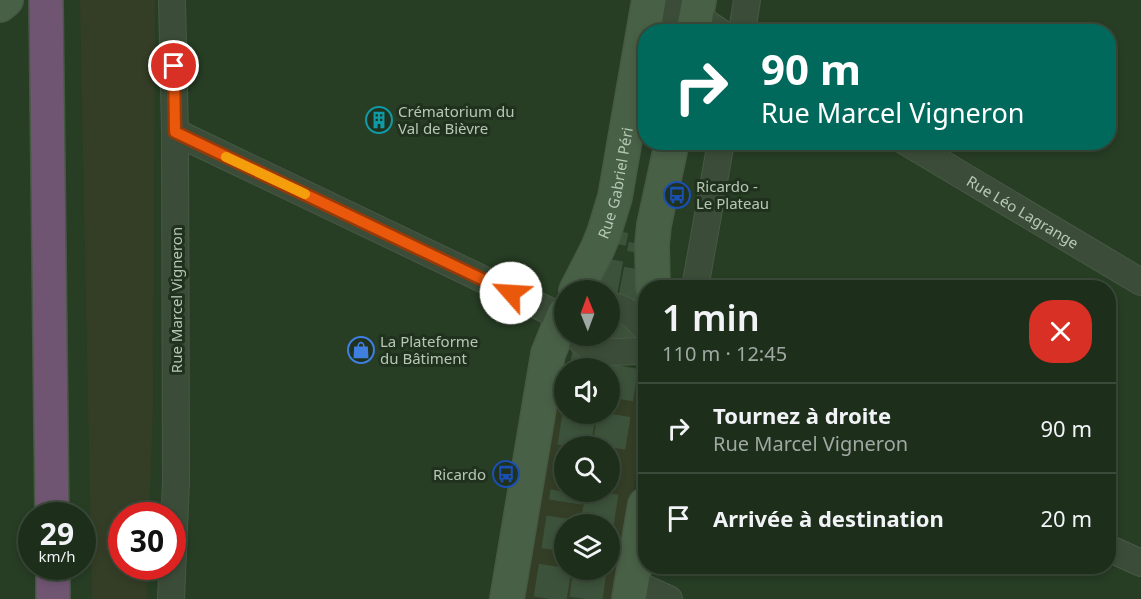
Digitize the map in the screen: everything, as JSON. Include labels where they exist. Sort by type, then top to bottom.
[{"type":"highway","points":[[46,0],[52,502]]},
{"type":"highway","points":[[53,580],[53,599]]},
{"type":"main road","points":[[0,5],[6,0]]},
{"type":"main road","name":"Rue Gabriel Péri","points":[[644,24],[648,3]]},
{"type":"main road","name":"Rue Gabriel Péri","points":[[584,280],[604,233],[615,196],[638,61]]},
{"type":"main road","points":[[653,280],[654,225],[670,150]]},
{"type":"main road","name":"Rue Gabriel Péri","points":[[507,599],[548,354],[554,343]]},
{"type":"main road","points":[[630,591],[638,545]]},
{"type":"street","name":"Rue Marcel Vigneron","points":[[171,599],[176,481],[175,132],[172,0]]},
{"type":"street","points":[[743,24],[747,0]]},
{"type":"street","points":[[648,3],[702,20]]},
{"type":"street","points":[[175,132],[554,308]]},
{"type":"street","points":[[696,280],[720,150]]},
{"type":"street","name":"Rue Léo Lagrange","points":[[919,150],[1141,282]]},
{"type":"street","points":[[620,309],[638,320]]},
{"type":"street","points":[[589,346],[604,352],[638,350]]},
{"type":"street","points":[[1116,552],[1141,563]]},
{"type":"street","points":[[630,591],[669,599]]},
{"type":"green space","points":[[80,0],[155,0],[153,408],[150,502],[108,502],[108,580],[148,580],[147,599],[92,599],[92,580],[96,580],[96,502],[90,502]]},
{"type":"green space","points":[[620,373],[638,377],[638,462],[620,574],[620,514],[554,514],[554,580],[619,580],[616,599],[521,599],[554,398],[554,424],[620,424]]},
{"type":"tunnel","points":[[603,280],[612,230]]},
{"type":"tunnel","points":[[638,280],[645,245]]},
{"type":"tunnel","points":[[611,436],[638,282]]},
{"type":"tunnel","points":[[588,358],[590,346]]},
{"type":"tunnel","points":[[576,436],[577,424]]},
{"type":"tunnel","points":[[550,599],[565,502]]},
{"type":"tunnel","points":[[599,514],[600,502]]},
{"type":"tunnel","points":[[586,599],[589,580]]},
{"type":"slow traffic","points":[[226,157],[305,194]]},
{"type":"place","name":"Crématorium du Val de Bièvre","points":[[379,120]]},
{"type":"place","name":"Ricardo - Le Plateau","points":[[677,195]]},
{"type":"place","name":"La Plateforme du Bâtiment","points":[[361,350]]},
{"type":"place","name":"Ricardo","points":[[506,474]]},
{"type":"route","points":[[174,66],[175,132],[511,293]]}]
